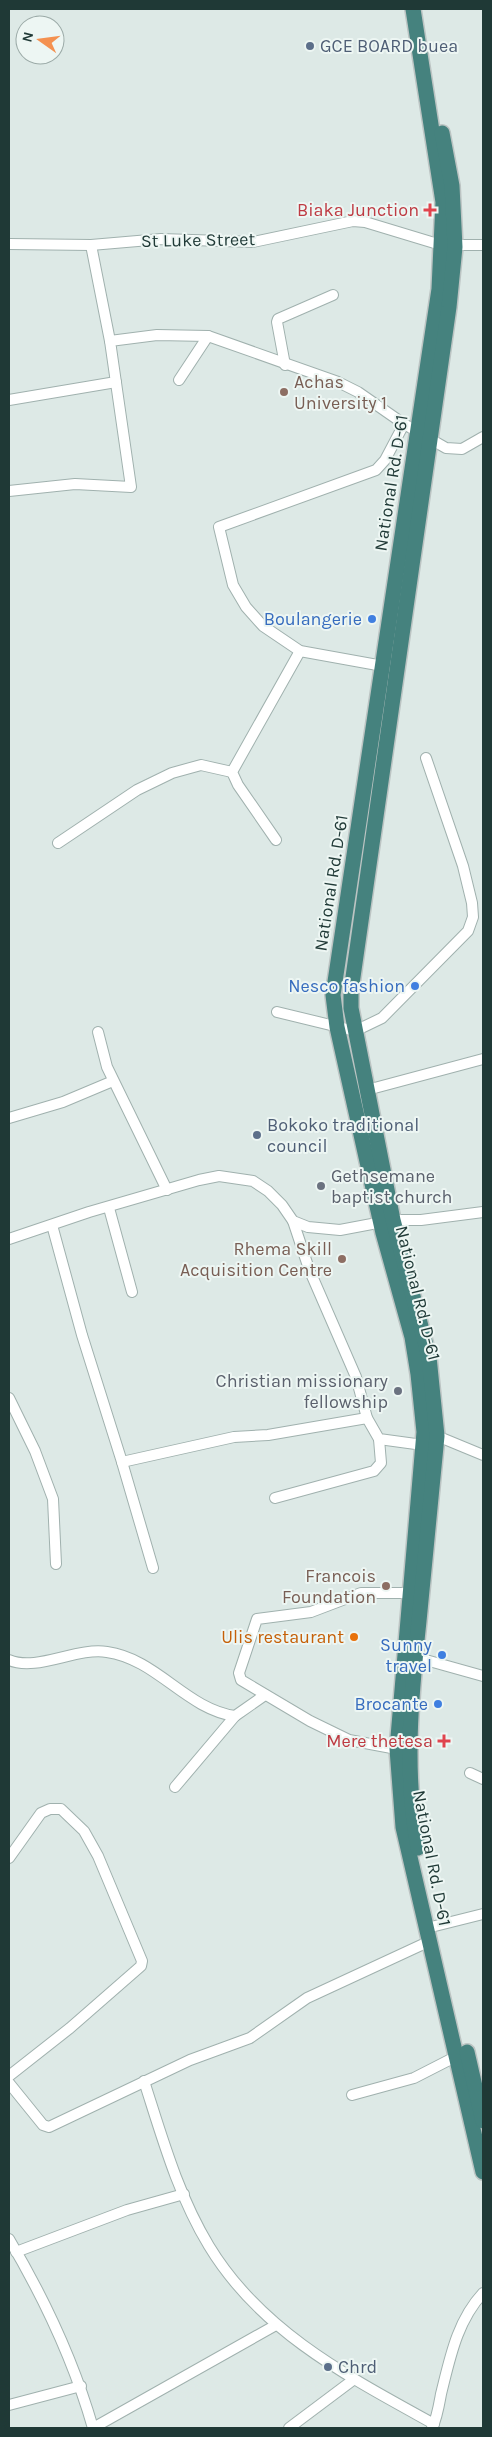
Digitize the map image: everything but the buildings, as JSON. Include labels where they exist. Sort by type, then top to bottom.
[{"type":"highway","points":[[413,9],[448,246]]},
{"type":"highway","points":[[423,9],[430,70],[452,186],[448,246]]},
{"type":"highway","name":"National Rd. D-61","points":[[448,246],[449,307],[383,666],[333,995],[337,1027],[387,1220],[412,1337],[424,1432],[397,1749],[403,1827],[431,1931],[480,2092],[483,2121]]},
{"type":"highway","name":"National Rd. D-61","points":[[424,436],[350,1008],[367,1090],[387,1220],[429,1357],[436,1436],[415,1657],[409,1749],[410,1787],[413,1824],[431,1931],[483,2172]]},
{"type":"street","name":"St Luke Street","points":[[9,244],[91,245],[161,239],[253,242],[353,222],[365,222],[448,246],[483,245]]},
{"type":"street","points":[[9,491],[75,484],[131,487],[110,341],[91,245]]},
{"type":"street","points":[[285,365],[278,319],[333,295]]},
{"type":"street","points":[[110,341],[158,335],[208,336],[285,365],[338,382],[358,392],[404,424],[446,448],[462,449],[483,437]]},
{"type":"street","points":[[179,380],[208,336]]},
{"type":"street","points":[[9,400],[116,382]]},
{"type":"street","points":[[383,666],[300,651],[263,626],[246,607],[233,585],[219,527],[376,470],[385,460],[404,424]]},
{"type":"street","points":[[232,772],[300,651]]},
{"type":"street","points":[[277,1012],[355,1031],[382,1018],[468,931],[473,917],[463,866],[426,758]]},
{"type":"street","points":[[58,843],[137,790],[172,773],[201,765],[232,772]]},
{"type":"street","points":[[232,772],[238,785],[276,840]]},
{"type":"street","points":[[98,1032],[107,1067],[113,1081],[167,1190]]},
{"type":"street","points":[[367,1090],[483,1059]]},
{"type":"street","points":[[9,1118],[63,1102],[113,1081]]},
{"type":"street","points":[[9,1239],[167,1190],[219,1176],[238,1177],[253,1181],[268,1191],[282,1205],[293,1222],[309,1269],[356,1377],[367,1418],[379,1439],[381,1463],[374,1471],[275,1498]]},
{"type":"street","points":[[109,1208],[132,1292]]},
{"type":"street","points":[[293,1222],[308,1227],[340,1230],[387,1220],[421,1220],[483,1212]]},
{"type":"street","points":[[52,1225],[82,1335],[153,1568]]},
{"type":"street","points":[[9,1398],[35,1451],[53,1499],[56,1564]]},
{"type":"street","points":[[122,1462],[234,1437],[268,1436],[367,1418]]},
{"type":"street","points":[[436,1436],[483,1455]]},
{"type":"street","points":[[379,1439],[423,1445]]},
{"type":"street","points":[[397,1749],[349,1740],[265,1695],[241,1680],[239,1672],[257,1620],[311,1612],[361,1593],[410,1593]]},
{"type":"street","points":[[9,1660],[27,1664],[80,1653],[106,1652],[133,1660],[198,1704],[220,1714],[235,1716]]},
{"type":"street","points":[[415,1657],[483,1676]]},
{"type":"street","points":[[175,1787],[235,1716],[265,1695]]},
{"type":"street","points":[[470,1773],[483,1779]]},
{"type":"street","points":[[9,1858],[41,1813],[50,1809],[61,1809],[84,1831],[98,1856],[142,1961],[141,1966],[70,2028],[9,2076]]},
{"type":"street","points":[[9,2083],[43,2125],[49,2127],[190,2060],[250,2038],[307,1998],[431,1931],[483,1914]]},
{"type":"street","points":[[352,2095],[414,2078],[457,2056]]},
{"type":"street","points":[[144,2081],[170,2162],[208,2245],[226,2271],[249,2300],[276,2325],[310,2352],[353,2380],[433,2426],[451,2353],[461,2325],[474,2304],[483,2294]]},
{"type":"street","points":[[16,2252],[127,2210],[184,2194]]},
{"type":"street","points":[[9,2239],[52,2320],[80,2386],[93,2428],[276,2325]]},
{"type":"street","points":[[289,2428],[353,2380]]},
{"type":"street","points":[[9,2405],[80,2386]]},
{"type":"place","name":"GCE BOARD buea","points":[[310,46]]},
{"type":"place","name":"Biaka Junction","points":[[430,210]]},
{"type":"place","name":"Achas University 1","points":[[284,392]]},
{"type":"place","name":"Boulangerie","points":[[372,619]]},
{"type":"place","name":"Nesco fashion","points":[[415,986]]},
{"type":"place","name":"Bokoko traditional council","points":[[257,1135]]},
{"type":"place","name":"Gethsemane baptist church","points":[[321,1186]]},
{"type":"place","name":"Rhema Skill Acquisition Centre","points":[[342,1259]]},
{"type":"place","name":"Christian missionary fellowship","points":[[398,1391]]},
{"type":"place","name":"Francois Foundation","points":[[386,1586]]},
{"type":"place","name":"Ulis restaurant","points":[[354,1637]]},
{"type":"place","name":"Sunny travel","points":[[442,1655]]},
{"type":"place","name":"Brocante","points":[[438,1704]]},
{"type":"place","name":"Mere thetesa","points":[[444,1741]]},
{"type":"place","name":"Chrd","points":[[328,2367]]}]
